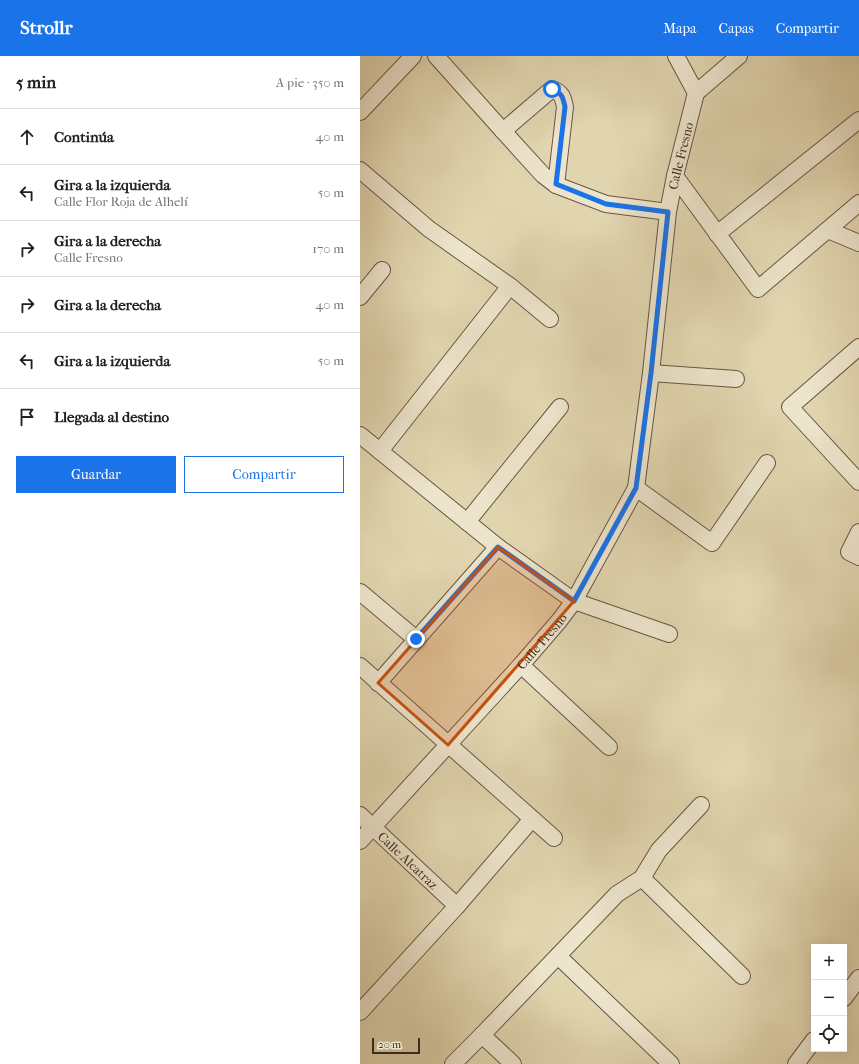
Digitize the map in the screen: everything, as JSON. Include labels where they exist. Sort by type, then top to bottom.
[{"type":"street","points":[[360,112],[414,56]]},
{"type":"street","points":[[436,56],[543,175],[556,184],[606,204],[668,212]]},
{"type":"street","points":[[676,56],[696,93],[740,56]]},
{"type":"street","points":[[503,132],[552,89],[558,92],[564,99],[565,107],[556,184]]},
{"type":"street","name":"Calle Fresno","points":[[360,841],[521,665],[559,621],[574,601],[636,488],[651,373],[668,212],[675,176],[696,93]]},
{"type":"street","points":[[717,234],[859,120]]},
{"type":"street","points":[[360,170],[429,229],[510,286],[550,319]]},
{"type":"street","points":[[675,176],[758,290],[859,203]]},
{"type":"street","points":[[828,230],[859,243]]},
{"type":"street","points":[[360,297],[382,270]]},
{"type":"street","points":[[380,451],[510,286]]},
{"type":"street","points":[[859,346],[790,407],[859,482]]},
{"type":"street","points":[[651,373],[736,380]]},
{"type":"street","points":[[467,522],[560,407]]},
{"type":"street","points":[[360,435],[498,547],[574,601],[669,634]]},
{"type":"street","points":[[636,488],[712,543],[767,462]]},
{"type":"street","points":[[859,532],[850,552],[859,557]]},
{"type":"street","points":[[378,683],[498,547]]},
{"type":"street","points":[[360,592],[416,639]]},
{"type":"street","points":[[521,665],[609,747]]},
{"type":"street","points":[[362,671],[378,683],[554,838]]},
{"type":"street","points":[[452,1064],[482,1035],[617,894],[642,878],[659,850],[701,806]]},
{"type":"street","name":"Calle Alcatraz","points":[[360,815],[457,906]]},
{"type":"street","points":[[360,1012],[457,906],[532,819]]},
{"type":"street","points":[[642,878],[742,976]]},
{"type":"street","points":[[558,956],[671,1064]]},
{"type":"street","points":[[847,994],[859,978]]},
{"type":"street","points":[[482,1035],[513,1064]]},
{"type":"street","points":[[796,1064],[811,1044]]},
{"type":"highlighted area","points":[[498,547],[574,601],[448,745],[378,683]]},
{"type":"route","points":[[416,639],[498,547],[574,601],[636,488],[651,373],[668,212],[606,204],[556,184],[565,107],[564,99],[558,92],[552,89]]}]
